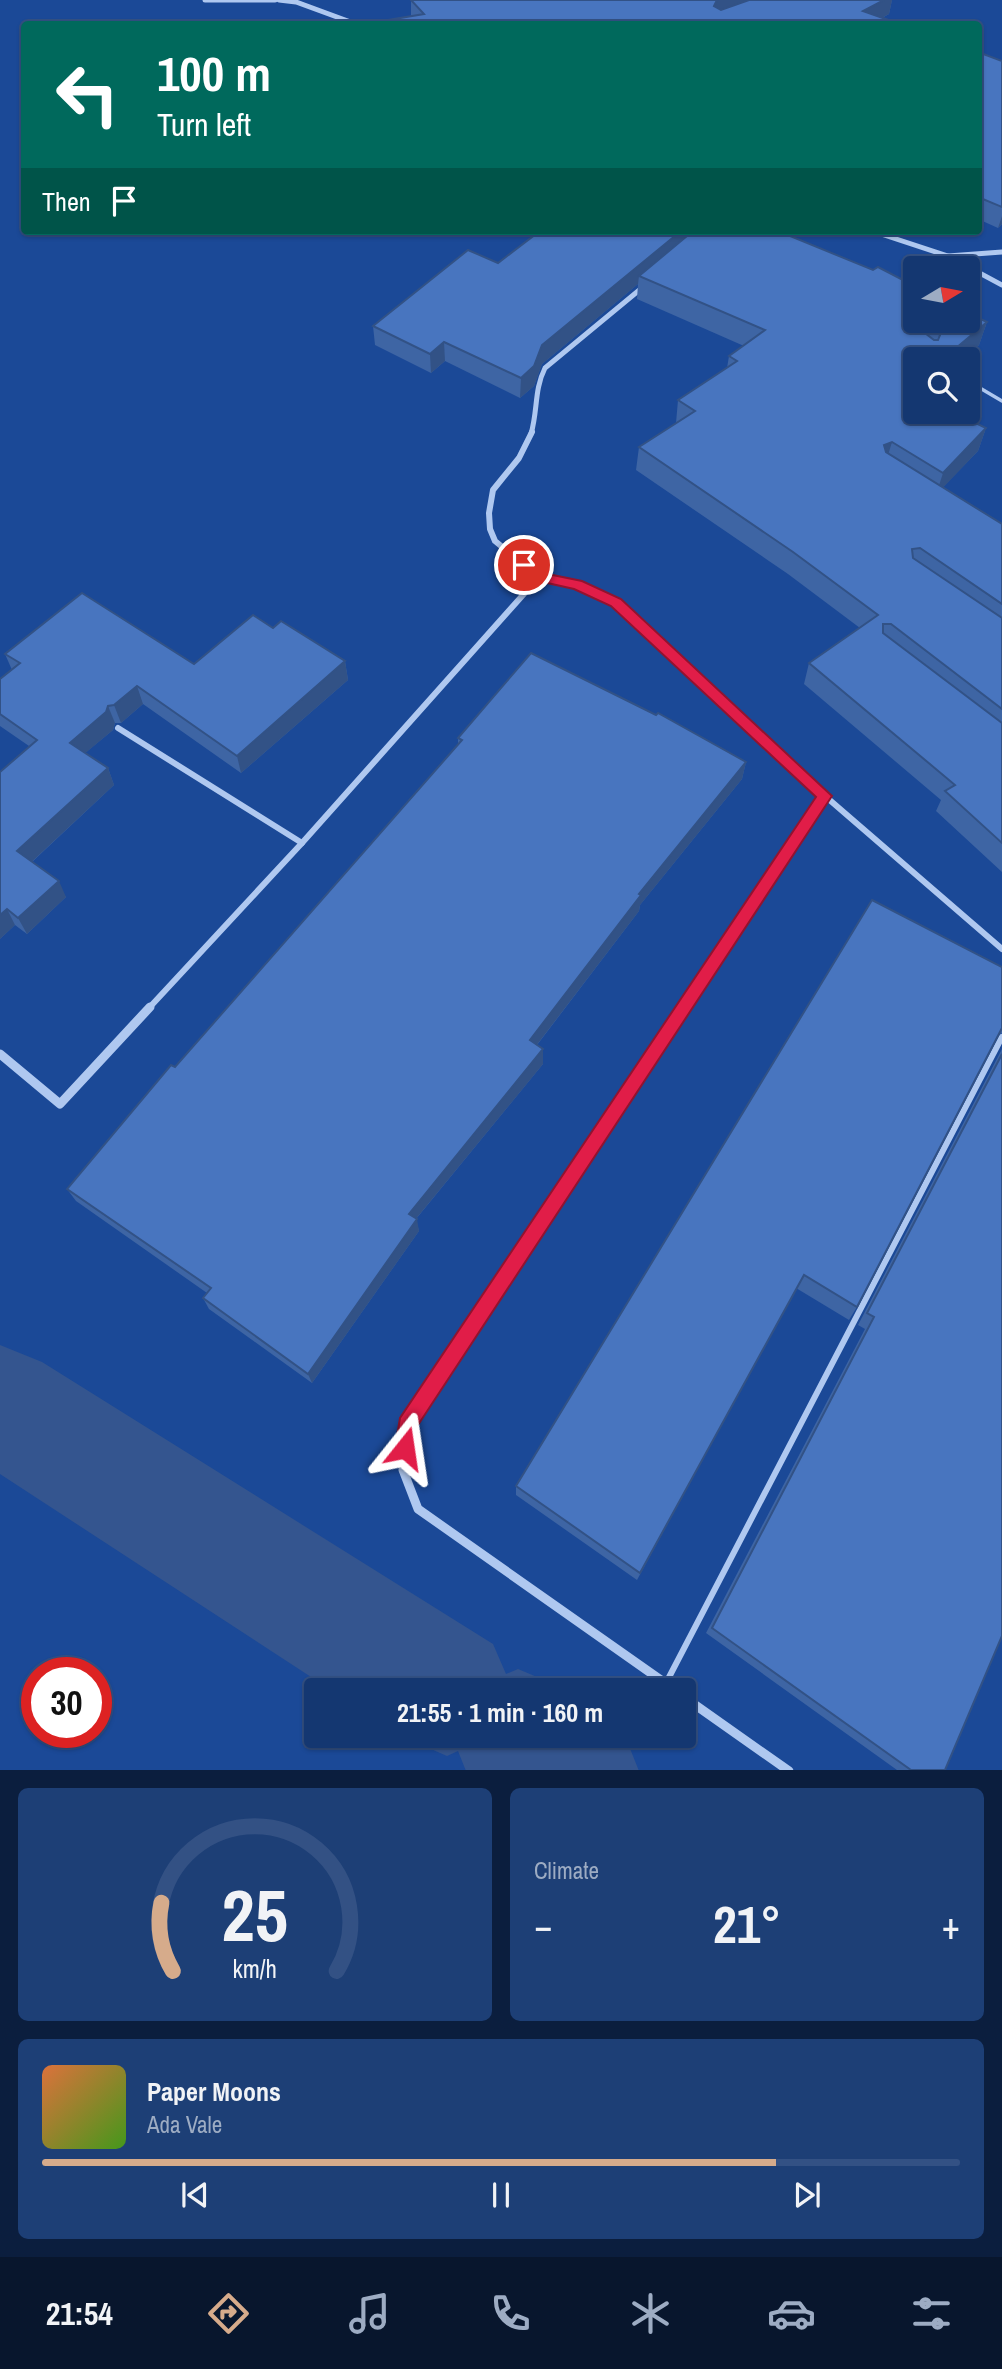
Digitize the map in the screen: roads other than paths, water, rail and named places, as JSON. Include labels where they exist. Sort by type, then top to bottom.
[{"type":"street","points":[[205,0],[296,2],[348,21]]},
{"type":"street","points":[[884,235],[948,256],[1002,252]]},
{"type":"street","points":[[980,273],[1002,285]]},
{"type":"street","points":[[653,279],[545,368],[536,386],[538,404],[532,432],[519,458],[494,490],[489,513],[490,529],[495,541],[539,577],[578,584],[616,603],[825,796],[1002,949]]},
{"type":"street","points":[[0,1054],[60,1104],[302,843],[539,577]]},
{"type":"street","points":[[118,728],[302,843]]},
{"type":"street","points":[[657,1678],[418,1509],[402,1470],[407,1425],[825,796]]},
{"type":"street","points":[[696,1705],[789,1770]]},
{"type":"lane","points":[[980,388],[1002,401]]},
{"type":"lane","points":[[668,1678],[1002,1037]]},
{"type":"waterway","points":[[0,1404],[428,1678]]},
{"type":"waterway","points":[[537,1748],[570,1770]]}]
